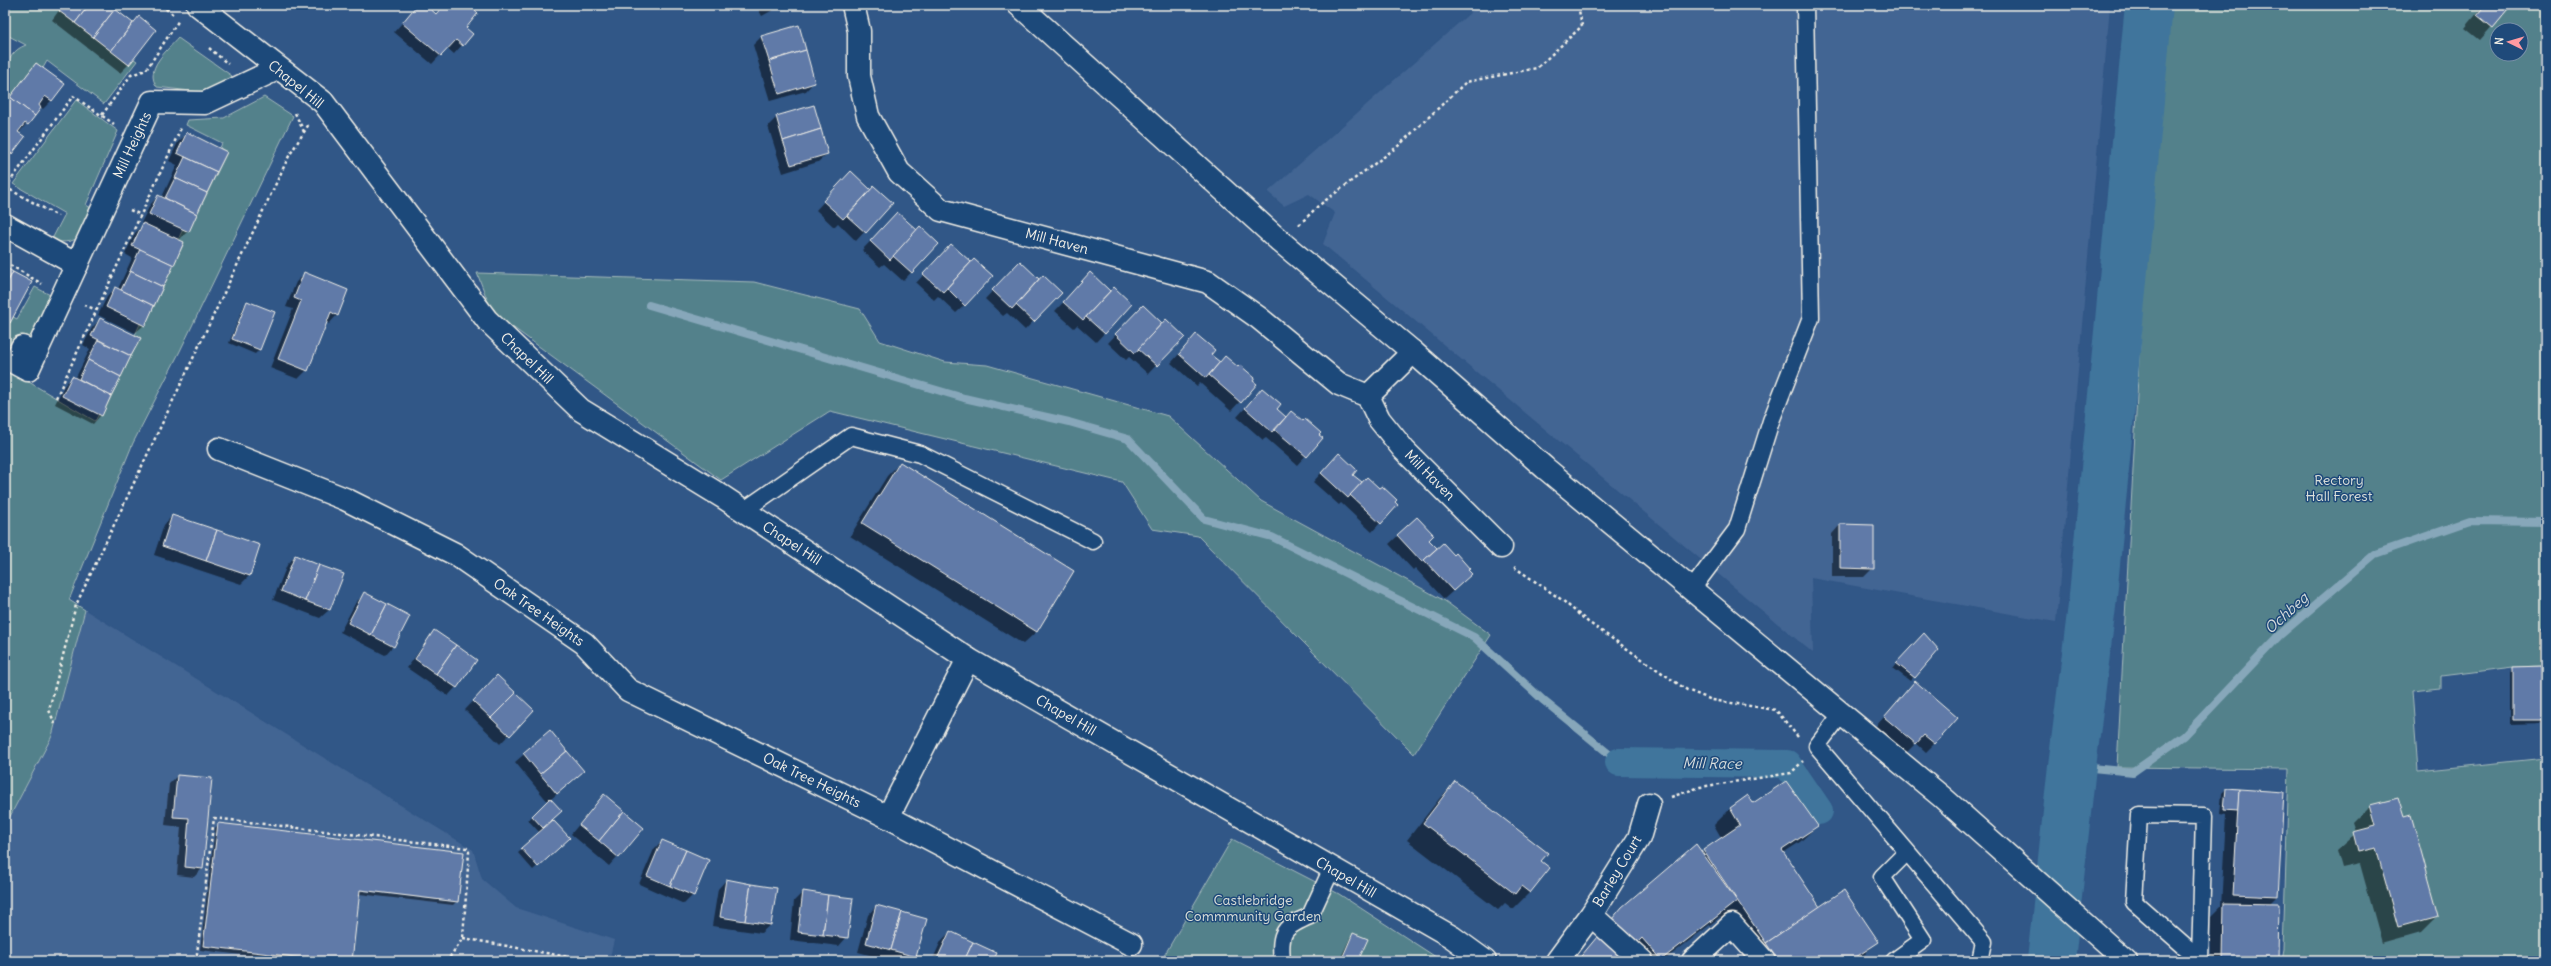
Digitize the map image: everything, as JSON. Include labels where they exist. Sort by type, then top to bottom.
[{"type":"street","name":"Mill Haven","points":[[852,5],[859,31],[859,76],[868,116],[899,172],[942,210],[1208,282],[1259,318],[1339,384],[1368,396],[1380,419],[1404,450],[1501,547]]},
{"type":"street","points":[[1019,5],[1281,242],[1413,352],[1545,468],[1842,713],[2033,876],[2126,961]]},
{"type":"street","name":"Chapel Hill","points":[[202,6],[278,69],[323,102],[487,320],[581,410],[743,511],[968,659],[1452,937],[1485,961]]},
{"type":"street","name":"Mill Heights","points":[[35,353],[152,102],[205,103],[278,69]]},
{"type":"street","points":[[5,225],[76,265]]},
{"type":"street","points":[[1368,396],[1413,352]]},
{"type":"street","name":"Oak Tree Heights","points":[[219,449],[345,499],[455,554],[584,643],[628,690],[888,816],[1131,944]]},
{"type":"street","points":[[888,816],[968,659]]},
{"type":"street","name":"Barley Court","points":[[1557,961],[1591,915],[1639,838],[1649,804]]},
{"type":"street","name":"Barley Court","points":[[1591,915],[1642,961]]},
{"type":"street","points":[[1693,961],[1732,925],[1764,961]]},
{"type":"lane","points":[[1692,589],[1737,528],[1771,421],[1811,318],[1805,5]]},
{"type":"lane","points":[[743,511],[851,436],[920,454],[1093,541]]},
{"type":"lane","points":[[1842,713],[1814,749],[1907,852],[1984,942],[1980,961]]},
{"type":"lane","points":[[2139,816],[2204,816],[2200,960],[2134,902],[2139,816]]},
{"type":"lane","points":[[1894,961],[1923,940],[1882,877],[1907,852]]},
{"type":"lane","points":[[1282,961],[1280,942],[1289,925],[1310,916],[1332,868]]},
{"type":"path","points":[[1281,242],[1318,206],[1397,147],[1466,82],[1537,68],[1582,26],[1578,5]]},
{"type":"path","points":[[102,115],[131,75],[146,70],[179,20]]},
{"type":"path","points":[[58,216],[5,187],[73,96],[119,127]]},
{"type":"path","points":[[55,724],[49,710],[76,605],[289,156],[323,102]]},
{"type":"path","points":[[56,398],[183,124]]},
{"type":"path","points":[[5,262],[47,288]]},
{"type":"path","points":[[1501,547],[1495,556],[1530,576],[1588,622],[1686,690],[1712,700],[1776,710],[1814,749],[1791,773],[1700,787],[1649,804]]},
{"type":"path","points":[[196,961],[214,818],[467,848],[469,852],[463,938],[447,961]]},
{"type":"path","points":[[463,938],[573,958]]},
{"type":"shaded area","points":[[1479,5],[2110,5],[2056,622],[1811,578],[1813,653],[1323,244],[1335,213],[1309,194],[1284,206],[1268,192]]},
{"type":"shaded area","points":[[85,610],[473,850],[482,879],[516,908],[614,940],[609,961],[5,961],[5,826],[52,736]]},
{"type":"green space","points":[[5,5],[62,5],[63,7],[60,12],[129,65],[134,59],[137,61],[104,104],[47,61],[43,68],[36,63],[5,104],[5,78],[8,62],[18,49],[26,45],[5,34]]},
{"type":"green space","name":"Rectory Hall Forest","points":[[2167,5],[2485,5],[2477,15],[2489,25],[2489,62],[2529,62],[2529,22],[2498,22],[2512,5],[2546,5],[2546,627],[2543,627],[2543,666],[2513,667],[2441,676],[2441,688],[2412,691],[2418,771],[2546,758],[2546,961],[2281,961],[2283,950],[2289,769],[2117,767],[2139,358]]},
{"type":"green space","points":[[178,38],[232,76],[223,87],[199,92],[157,87],[153,74],[155,67],[158,61]]},
{"type":"green space","points":[[264,97],[293,116],[180,351],[133,443],[69,600],[85,610],[52,736],[5,826],[5,368],[95,421],[99,414],[102,415],[140,338],[135,335],[140,324],[145,325],[184,243],[178,240],[183,229],[189,231],[227,152],[220,148],[222,143],[186,125],[188,120],[224,118]]},
{"type":"green space","points":[[76,100],[118,131],[86,205],[93,209],[83,232],[75,239],[69,241],[51,241],[65,214],[13,184]]},
{"type":"green space","points":[[477,273],[754,282],[860,309],[880,341],[945,362],[987,365],[1168,416],[1261,501],[1445,601],[1491,635],[1414,754],[1198,536],[1152,529],[1122,482],[830,411],[721,480],[492,312]]},
{"type":"green space","points":[[35,287],[52,296],[32,340],[14,341],[5,356],[5,320],[10,323],[13,317],[17,319]]},
{"type":"green space","name":"Castlebridge Commmunity Garden","points":[[1232,839],[1339,894],[1442,961],[1161,961]]},
{"type":"building","points":[[64,5],[89,5],[75,23],[59,11]]},
{"type":"building","points":[[89,5],[110,5],[115,9],[93,37],[75,23]]},
{"type":"building","points":[[417,5],[426,5],[436,14],[444,5],[469,5],[478,13],[466,28],[473,34],[463,46],[456,40],[441,56],[402,23]]},
{"type":"building","points":[[2485,5],[2512,5],[2498,22],[2489,22],[2489,25],[2477,15]]},
{"type":"building","points":[[115,9],[133,23],[111,51],[93,37]]},
{"type":"building","points":[[139,16],[156,30],[129,65],[111,51]]},
{"type":"building","points":[[799,25],[806,50],[769,61],[761,36]]},
{"type":"building","points":[[806,50],[815,83],[779,94],[769,61]]},
{"type":"building","points":[[36,63],[65,84],[52,101],[45,96],[39,105],[41,108],[35,116],[10,97]]},
{"type":"building","points":[[10,97],[35,116],[28,125],[25,123],[18,132],[25,137],[12,154],[5,149],[5,104]]},
{"type":"building","points":[[814,105],[821,129],[783,141],[776,116]]},
{"type":"building","points":[[821,129],[828,154],[791,165],[783,141]]},
{"type":"building","points":[[187,132],[227,152],[217,172],[177,153]]},
{"type":"building","points":[[185,157],[217,172],[207,193],[175,178]]},
{"type":"building","points":[[851,171],[871,190],[843,219],[823,201]]},
{"type":"building","points":[[175,178],[207,193],[197,214],[165,198]]},
{"type":"building","points":[[874,186],[893,203],[866,233],[847,216]]},
{"type":"building","points":[[158,195],[197,214],[189,232],[149,214]]},
{"type":"building","points":[[897,212],[917,230],[890,260],[870,241]]},
{"type":"building","points":[[143,223],[184,242],[174,265],[132,246]]},
{"type":"building","points":[[920,226],[939,244],[912,273],[893,256]]},
{"type":"building","points":[[951,244],[971,262],[943,292],[923,274]]},
{"type":"building","points":[[140,249],[174,265],[163,287],[130,271]]},
{"type":"building","points":[[974,259],[993,276],[965,306],[947,288]]},
{"type":"building","points":[[1020,261],[1039,279],[1012,309],[992,290]]},
{"type":"building","points":[[5,267],[13,272],[5,287]]},
{"type":"building","points":[[130,271],[163,287],[154,306],[121,290]]},
{"type":"building","points":[[13,272],[32,282],[10,323],[5,320],[5,287]]},
{"type":"building","points":[[304,272],[348,290],[338,316],[331,312],[308,371],[278,359],[301,301],[294,298]]},
{"type":"building","points":[[1090,272],[1110,291],[1083,320],[1063,302]]},
{"type":"building","points":[[1043,275],[1062,293],[1034,322],[1016,305]]},
{"type":"building","points":[[115,287],[154,306],[145,326],[106,307]]},
{"type":"building","points":[[1114,287],[1132,304],[1105,334],[1086,317]]},
{"type":"building","points":[[247,301],[275,312],[260,350],[232,339]]},
{"type":"building","points":[[1143,305],[1162,323],[1135,353],[1115,334]]},
{"type":"building","points":[[100,318],[141,338],[131,356],[91,336]]},
{"type":"building","points":[[1166,319],[1185,337],[1157,366],[1138,349]]},
{"type":"building","points":[[1196,334],[1215,350],[1211,355],[1220,362],[1206,378],[1179,354]]},
{"type":"building","points":[[98,340],[131,356],[121,377],[88,360]]},
{"type":"building","points":[[1225,356],[1238,367],[1240,365],[1255,378],[1253,381],[1257,384],[1241,403],[1209,375]]},
{"type":"building","points":[[88,360],[121,377],[111,396],[79,379]]},
{"type":"building","points":[[72,376],[111,396],[102,416],[62,396]]},
{"type":"building","points":[[1262,388],[1281,404],[1277,409],[1286,417],[1272,432],[1245,408]]},
{"type":"building","points":[[1291,411],[1303,421],[1305,419],[1321,433],[1319,435],[1323,438],[1307,457],[1275,430]]},
{"type":"building","points":[[1339,453],[1357,470],[1353,475],[1362,482],[1348,498],[1321,473]]},
{"type":"building","points":[[900,462],[1074,571],[1037,632],[862,523]]},
{"type":"building","points":[[1367,477],[1379,488],[1382,486],[1397,500],[1395,502],[1398,505],[1381,524],[1350,495]]},
{"type":"building","points":[[172,515],[217,530],[206,561],[162,546]]},
{"type":"building","points":[[1417,517],[1434,535],[1429,540],[1437,548],[1422,562],[1397,535]]},
{"type":"building","points":[[1840,524],[1874,525],[1874,569],[1840,568]]},
{"type":"building","points":[[217,530],[260,545],[250,576],[206,561]]},
{"type":"building","points":[[1443,543],[1454,555],[1456,553],[1470,569],[1468,570],[1472,574],[1453,591],[1424,560]]},
{"type":"building","points":[[295,555],[319,565],[305,601],[281,591]]},
{"type":"building","points":[[319,565],[344,574],[330,610],[305,601]]},
{"type":"building","points":[[364,592],[387,604],[371,635],[348,623]]},
{"type":"building","points":[[387,604],[410,616],[394,647],[371,635]]},
{"type":"building","points":[[2543,627],[2546,627],[2546,720],[2513,720],[2513,667],[2543,666]]},
{"type":"building","points":[[434,630],[456,645],[436,674],[415,659]]},
{"type":"building","points":[[1924,633],[1939,650],[1915,678],[1896,663]]},
{"type":"building","points":[[456,645],[477,660],[457,688],[436,674]]},
{"type":"building","points":[[497,675],[516,693],[491,718],[473,701]]},
{"type":"building","points":[[1915,681],[1958,718],[1935,744],[1924,735],[1916,744],[1884,717]]},
{"type":"building","points":[[516,693],[534,710],[510,736],[491,718]]},
{"type":"building","points":[[550,730],[567,751],[540,774],[523,753]]},
{"type":"building","points":[[567,751],[584,771],[557,794],[540,774]]},
{"type":"building","points":[[177,775],[212,778],[203,869],[185,867],[189,818],[173,817]]},
{"type":"building","points":[[1455,781],[1548,853],[1541,861],[1550,868],[1530,893],[1521,886],[1515,894],[1423,823]]},
{"type":"building","points":[[1786,781],[1818,826],[1782,850],[1820,907],[1766,943],[1703,850],[1740,825],[1730,808],[1748,795],[1753,803]]},
{"type":"building","points":[[2226,788],[2239,789],[2238,811],[2224,810]]},
{"type":"building","points":[[2239,789],[2284,792],[2278,897],[2233,895]]},
{"type":"building","points":[[604,794],[624,811],[599,841],[579,825]]},
{"type":"building","points":[[550,798],[562,811],[543,828],[532,816]]},
{"type":"building","points":[[2398,798],[2404,817],[2411,815],[2439,916],[2398,927],[2376,848],[2358,852],[2353,832],[2376,826],[2370,805]]},
{"type":"building","points":[[624,811],[644,828],[619,858],[599,841]]},
{"type":"building","points":[[553,820],[570,838],[538,867],[521,848]]},
{"type":"building","points":[[218,823],[464,852],[458,902],[360,890],[352,961],[329,961],[203,946]]},
{"type":"building","points":[[662,840],[686,850],[670,886],[647,876]]},
{"type":"building","points":[[1696,844],[1737,901],[1661,960],[1642,938],[1619,961],[1577,961],[1622,907]]},
{"type":"building","points":[[686,850],[709,860],[694,896],[670,886]]},
{"type":"building","points":[[726,879],[751,884],[745,921],[720,917]]},
{"type":"building","points":[[751,884],[777,888],[771,925],[745,921]]},
{"type":"building","points":[[1844,890],[1879,942],[1850,961],[1778,961],[1766,943]]},
{"type":"building","points":[[803,891],[828,895],[823,935],[798,932]]},
{"type":"building","points":[[828,895],[853,898],[848,938],[823,935]]},
{"type":"building","points":[[2224,903],[2279,904],[2278,961],[2223,961]]},
{"type":"building","points":[[876,905],[902,912],[891,950],[866,943]]},
{"type":"building","points":[[902,912],[927,919],[916,957],[891,950]]},
{"type":"building","points":[[950,931],[973,942],[964,961],[936,961]]},
{"type":"building","points":[[1353,933],[1368,939],[1358,961],[1341,961]]},
{"type":"building","points":[[973,942],[997,953],[993,961],[964,961]]},
{"type":"waterway","points":[[2051,961],[2072,766],[2092,606],[2149,5]]},
{"type":"waterway","points":[[649,305],[964,398],[1069,422],[1128,439],[1204,519],[1272,537],[1474,637],[1544,701],[1619,762]]},
{"type":"waterway","name":"Ochbeg","points":[[2072,766],[2133,772],[2184,736],[2279,636],[2375,554],[2470,521],[2546,522]]},
{"type":"waterway","name":"Mill Race","points":[[1619,762],[1787,764],[1819,811]]}]
